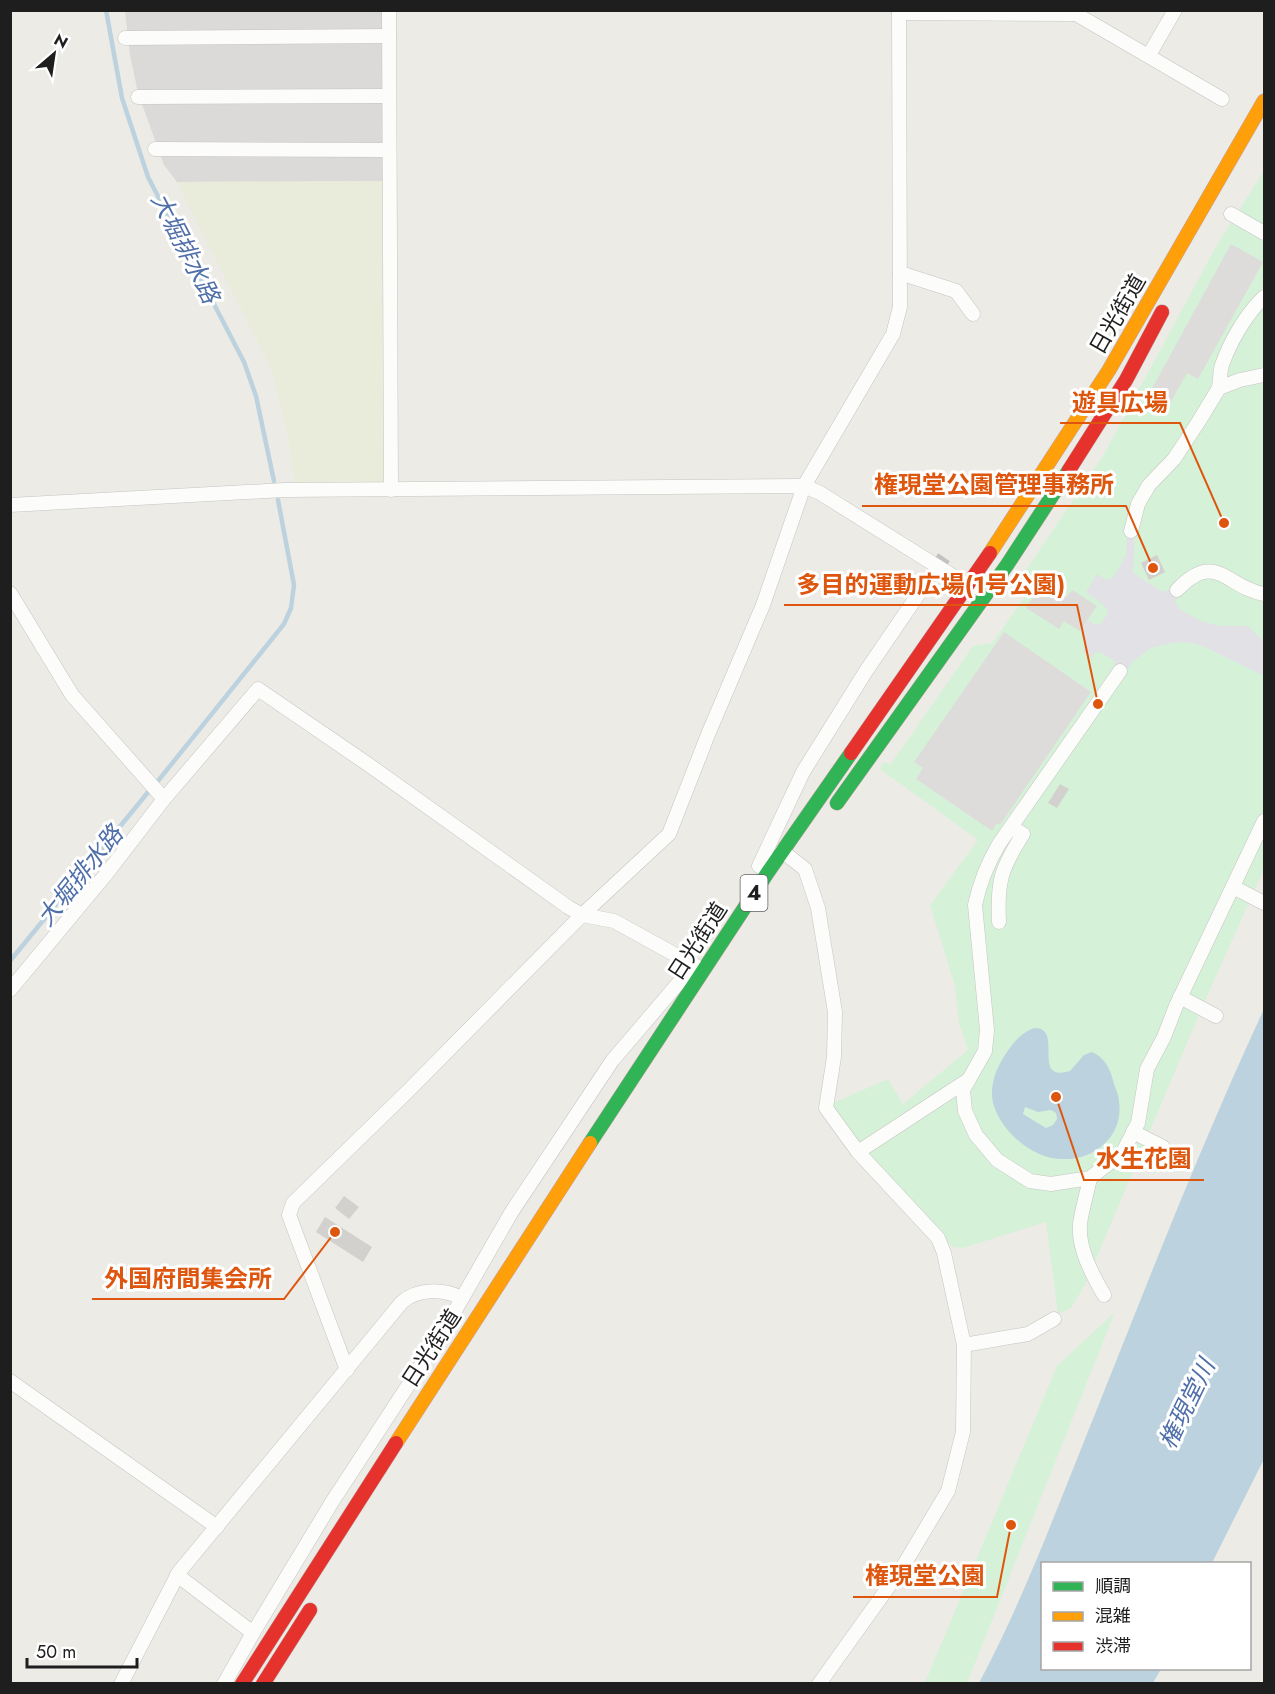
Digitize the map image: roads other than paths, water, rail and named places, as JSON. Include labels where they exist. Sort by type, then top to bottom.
[{"type":"highway","name":"日光街道","points":[[242,1683],[698,967],[768,872],[968,586],[1109,370],[1264,101]]},
{"type":"highway","name":"日光街道","points":[[830,813],[986,597],[1090,439],[1126,380],[1169,299]]},
{"type":"highway","name":"日光街道","points":[[474,1348],[625,1112],[756,916]]},
{"type":"highway","points":[[263,1683],[320,1594]]},
{"type":"street","points":[[389,10],[391,490]]},
{"type":"street","points":[[1149,55],[1175,10]]},
{"type":"street","points":[[347,1370],[289,1215],[293,1203],[408,1091],[582,915],[669,834],[709,732],[763,606],[804,486],[893,334],[900,307],[899,12],[1076,14],[1222,99]]},
{"type":"street","points":[[125,38],[389,36]]},
{"type":"street","points":[[138,97],[389,96]]},
{"type":"street","points":[[155,149],[389,150]]},
{"type":"street","points":[[1225,208],[1264,233]]},
{"type":"street","points":[[900,273],[956,291],[972,314]]},
{"type":"street","points":[[1131,531],[1138,504],[1149,485],[1174,459],[1200,422],[1219,388],[1222,366],[1230,348],[1256,305],[1264,297]]},
{"type":"street","points":[[1219,388],[1240,380],[1264,375]]},
{"type":"street","points":[[10,505],[263,490],[804,486],[820,493],[986,597]]},
{"type":"street","points":[[1176,590],[1188,578],[1202,572],[1221,572],[1255,592],[1264,594]]},
{"type":"street","points":[[768,872],[759,867],[803,772],[866,671],[924,586]]},
{"type":"street","points":[[10,593],[72,695],[164,798]]},
{"type":"street","points":[[1120,671],[1011,826],[985,868],[975,905],[987,1030],[985,1051],[963,1090],[965,1111],[976,1135],[997,1160],[1030,1181],[1051,1184],[1090,1178],[1123,1152],[1138,1123],[1147,1069],[1264,821]]},
{"type":"street","points":[[10,990],[107,873],[164,798],[258,689],[369,765],[559,902],[582,915],[614,921],[698,967],[681,980],[612,1060],[511,1213],[441,1335],[332,1503],[224,1683]]},
{"type":"street","points":[[999,922],[998,891],[1006,860],[1023,834],[1011,826]]},
{"type":"street","points":[[782,851],[806,869],[818,908],[835,1012],[834,1057],[826,1108],[858,1152],[938,1238],[944,1253],[964,1345],[963,1432],[948,1491],[902,1568],[819,1683]]},
{"type":"street","points":[[1233,887],[1264,903]]},
{"type":"street","points":[[1180,998],[1216,1016]]},
{"type":"street","points":[[858,1152],[968,1080]]},
{"type":"street","points":[[1133,1132],[1163,1147]]},
{"type":"street","points":[[1090,1178],[1080,1226],[1082,1243],[1090,1270],[1104,1295]]},
{"type":"street","points":[[121,1683],[177,1575],[315,1406],[409,1296],[417,1293],[442,1292],[451,1293],[462,1299]]},
{"type":"street","points":[[964,1345],[1028,1334],[1054,1319]]},
{"type":"street","points":[[10,1381],[217,1527]]},
{"type":"street","points":[[177,1575],[253,1633]]},
{"type":"water","name":"権現堂川","points":[[1264,1009],[1264,1459],[1212,1562],[1041,1562],[1041,1670],[1160,1670],[1153,1683],[979,1683],[1032,1570],[1191,1175]]},
{"type":"water","points":[[1034,1028],[1043,1030],[1047,1036],[1049,1062],[1052,1069],[1058,1073],[1070,1071],[1084,1055],[1092,1052],[1107,1065],[1118,1095],[1119,1114],[1112,1135],[1096,1150],[1075,1158],[1063,1159],[1041,1154],[1020,1142],[997,1114],[992,1096],[997,1070],[1013,1044]],"holes":[[[1025,1107],[1038,1112],[1051,1110],[1056,1113],[1057,1119],[1053,1125],[1046,1128],[1023,1114]]]},
{"type":"waterway","name":"大堀排水路","points":[[106,10],[122,98],[148,177],[244,362],[256,396],[274,481]]},
{"type":"waterway","name":"大堀排水路","points":[[158,781],[284,624],[291,608],[294,585],[278,500]]},
{"type":"waterway","name":"大堀排水路","points":[[10,961],[149,791]]},
{"type":"tunnel","points":[[924,586],[947,553]]},
{"type":"place","name":"遊具広場","points":[[1224,523]]},
{"type":"place","name":"権現堂公園管理事務所","points":[[1153,568]]},
{"type":"place","name":"多目的運動広場(1号公園)","points":[[1098,704]]},
{"type":"place","name":"水生花園","points":[[1056,1097]]},
{"type":"place","name":"外国府間集会所","points":[[335,1232]]},
{"type":"place","name":"権現堂公園","points":[[1011,1525]]}]
